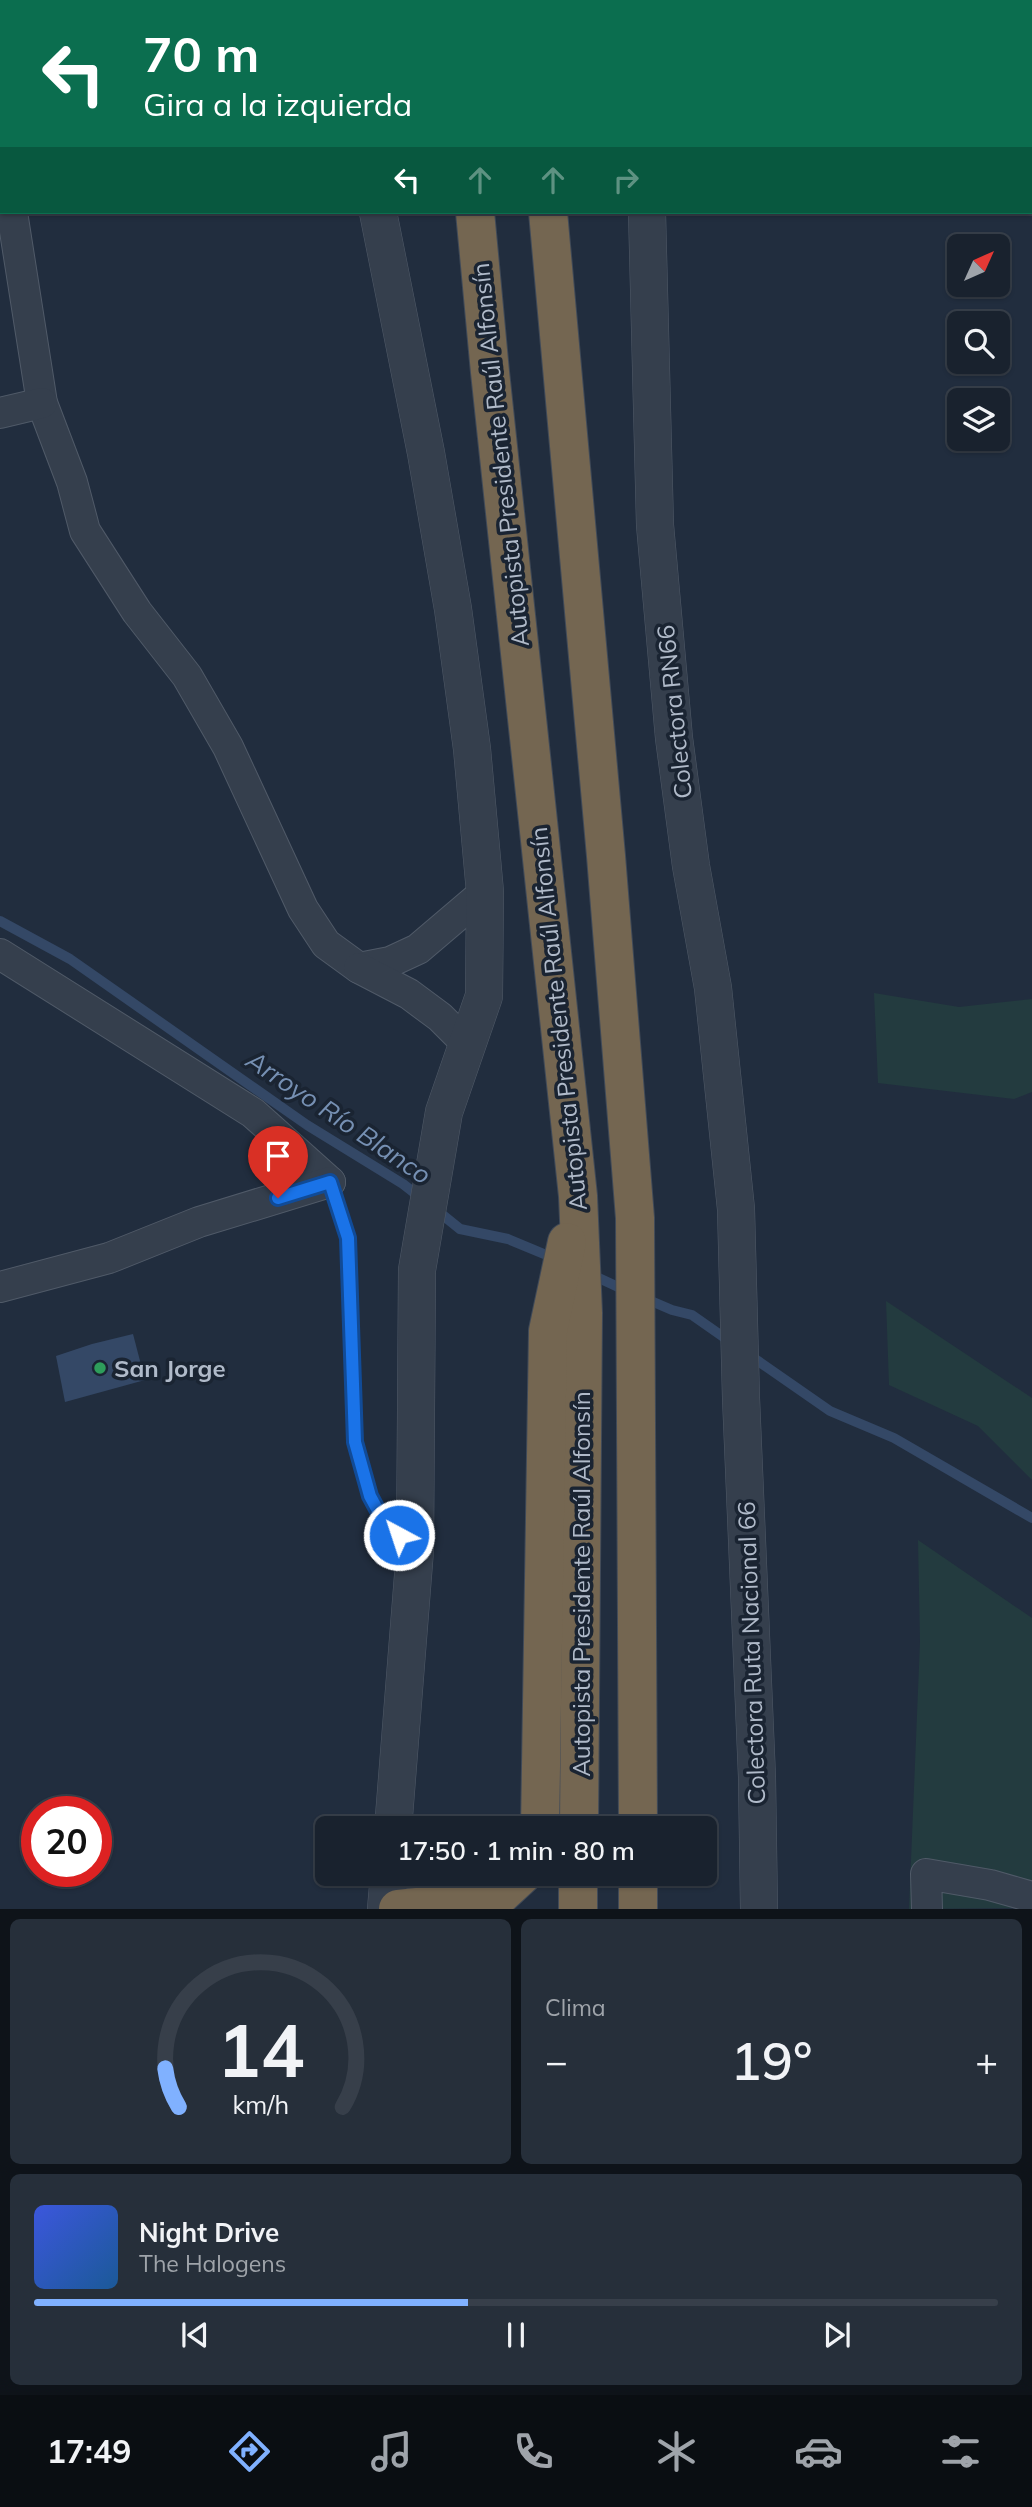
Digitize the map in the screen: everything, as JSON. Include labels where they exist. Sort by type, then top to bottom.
[{"type":"highway","name":"Autopista Presidente Raúl Alfonsín","points":[[475,214],[575,1208],[566,1313],[579,1816]]},
{"type":"highway","points":[[548,214],[606,856],[635,1218],[638,1816]]},
{"type":"highway","points":[[540,1816],[548,1331],[566,1313]]},
{"type":"highway","points":[[398,1909],[496,1899],[510,1886]]},
{"type":"highway","points":[[578,1886],[578,1909]]},
{"type":"highway","points":[[638,1886],[638,1909]]},
{"type":"street","points":[[12,214],[42,404],[72,482],[85,531],[137,612],[187,676],[222,735],[303,909],[326,944],[359,968],[420,1002],[467,1044]]},
{"type":"street","points":[[378,214],[426,453],[453,609],[472,749],[485,892],[484,996],[444,1112],[418,1270],[415,1550],[394,1816]]},
{"type":"street","name":"Colectora RN66","points":[[647,214],[655,525],[674,738],[691,866],[712,988],[736,1209],[741,1398]]},
{"type":"street","points":[[0,413],[42,404]]},
{"type":"street","points":[[359,968],[390,962],[418,949],[485,892]]},
{"type":"street","points":[[0,954],[253,1113],[330,1182]]},
{"type":"street","points":[[0,1287],[109,1258],[199,1222],[330,1182]]},
{"type":"street","name":"Colectora Ruta Nacional 66","points":[[741,1398],[757,1777],[759,1909]]},
{"type":"street","points":[[927,1909],[926,1874],[990,1885],[1032,1897]]},
{"type":"street","points":[[386,1909],[388,1886]]},
{"type":"lane","points":[[330,1182],[348,1238],[355,1442],[370,1496],[383,1520],[415,1550]]},
{"type":"green space","points":[[874,993],[959,1007],[1032,999],[1032,1092],[1014,1099],[878,1083]]},
{"type":"green space","points":[[886,1301],[1032,1398],[1032,1480],[978,1426],[889,1385]]},
{"type":"green space","points":[[918,1540],[1032,1618],[1032,1908],[909,1909],[920,1642]]},
{"type":"water","name":"San Jorge","points":[[133,1334],[145,1380],[65,1402],[56,1356]]},
{"type":"waterway","name":"Arroyo Río Blanco","points":[[0,921],[70,959],[307,1125],[421,1198]]},
{"type":"waterway","name":"Arroyo Río Blanco","points":[[434,1208],[460,1229],[508,1239],[556,1259]]},
{"type":"waterway","name":"Arroyo Río Blanco","points":[[590,1274],[629,1292]]},
{"type":"waterway","points":[[644,1298],[692,1315],[732,1343]]},
{"type":"waterway","points":[[748,1354],[830,1411],[894,1438],[1032,1518]]},
{"type":"place","name":"San Jorge","points":[[100,1368]]},
{"type":"route","points":[[278,1198],[330,1182],[348,1238],[355,1442],[370,1496],[383,1520],[399,1535]]}]
